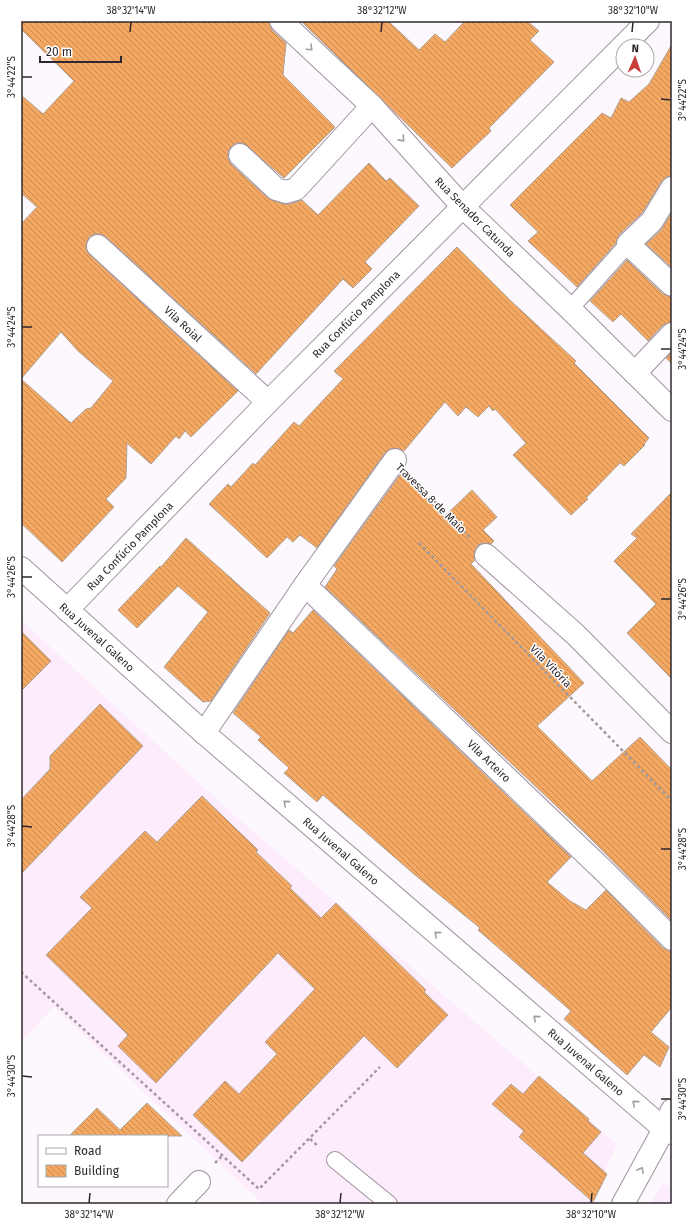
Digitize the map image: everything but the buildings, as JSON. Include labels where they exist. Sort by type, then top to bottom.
[{"type":"street","name":"Rua Senador Catunda","points":[[281,21],[372,106],[463,207],[570,309],[672,410]]},
{"type":"street","name":"Rua Confúcio Pamplona","points":[[67,610],[268,402],[648,21]]},
{"type":"street","points":[[240,155],[276,189],[286,192],[296,189],[372,106]]},
{"type":"street","points":[[672,188],[652,221],[628,244],[672,285]]},
{"type":"street","name":"Vila Roial","points":[[98,246],[268,402]]},
{"type":"street","points":[[635,373],[672,334]]},
{"type":"street","name":"Travessa 8 de Maio","points":[[204,733],[304,585],[395,460]]},
{"type":"street","points":[[486,555],[576,635],[672,732]]},
{"type":"street","name":"Rua Juvenal Galeno","points":[[21,568],[204,733],[669,1124]]},
{"type":"street","name":"Vila Arteiro","points":[[304,585],[605,872],[672,939]]},
{"type":"street","points":[[623,1204],[669,1124]]},
{"type":"street","points":[[178,1204],[199,1182]]},
{"type":"lane","points":[[570,309],[628,244]]},
{"type":"lane","points":[[335,1160],[389,1204]]},
{"type":"path","name":"Travessa 8 de Maio","points":[[395,460],[486,555]]},
{"type":"path","name":"Vila Vitória","points":[[419,542],[672,801]]},
{"type":"path","points":[[21,972],[259,1189],[380,1067]]},
{"type":"shaded area","points":[[21,620],[233,814],[617,1144],[590,1204],[263,1204],[54,1007],[21,1042]]},
{"type":"shaded area","points":[[662,1183],[672,1187],[672,1204],[651,1204]]}]
